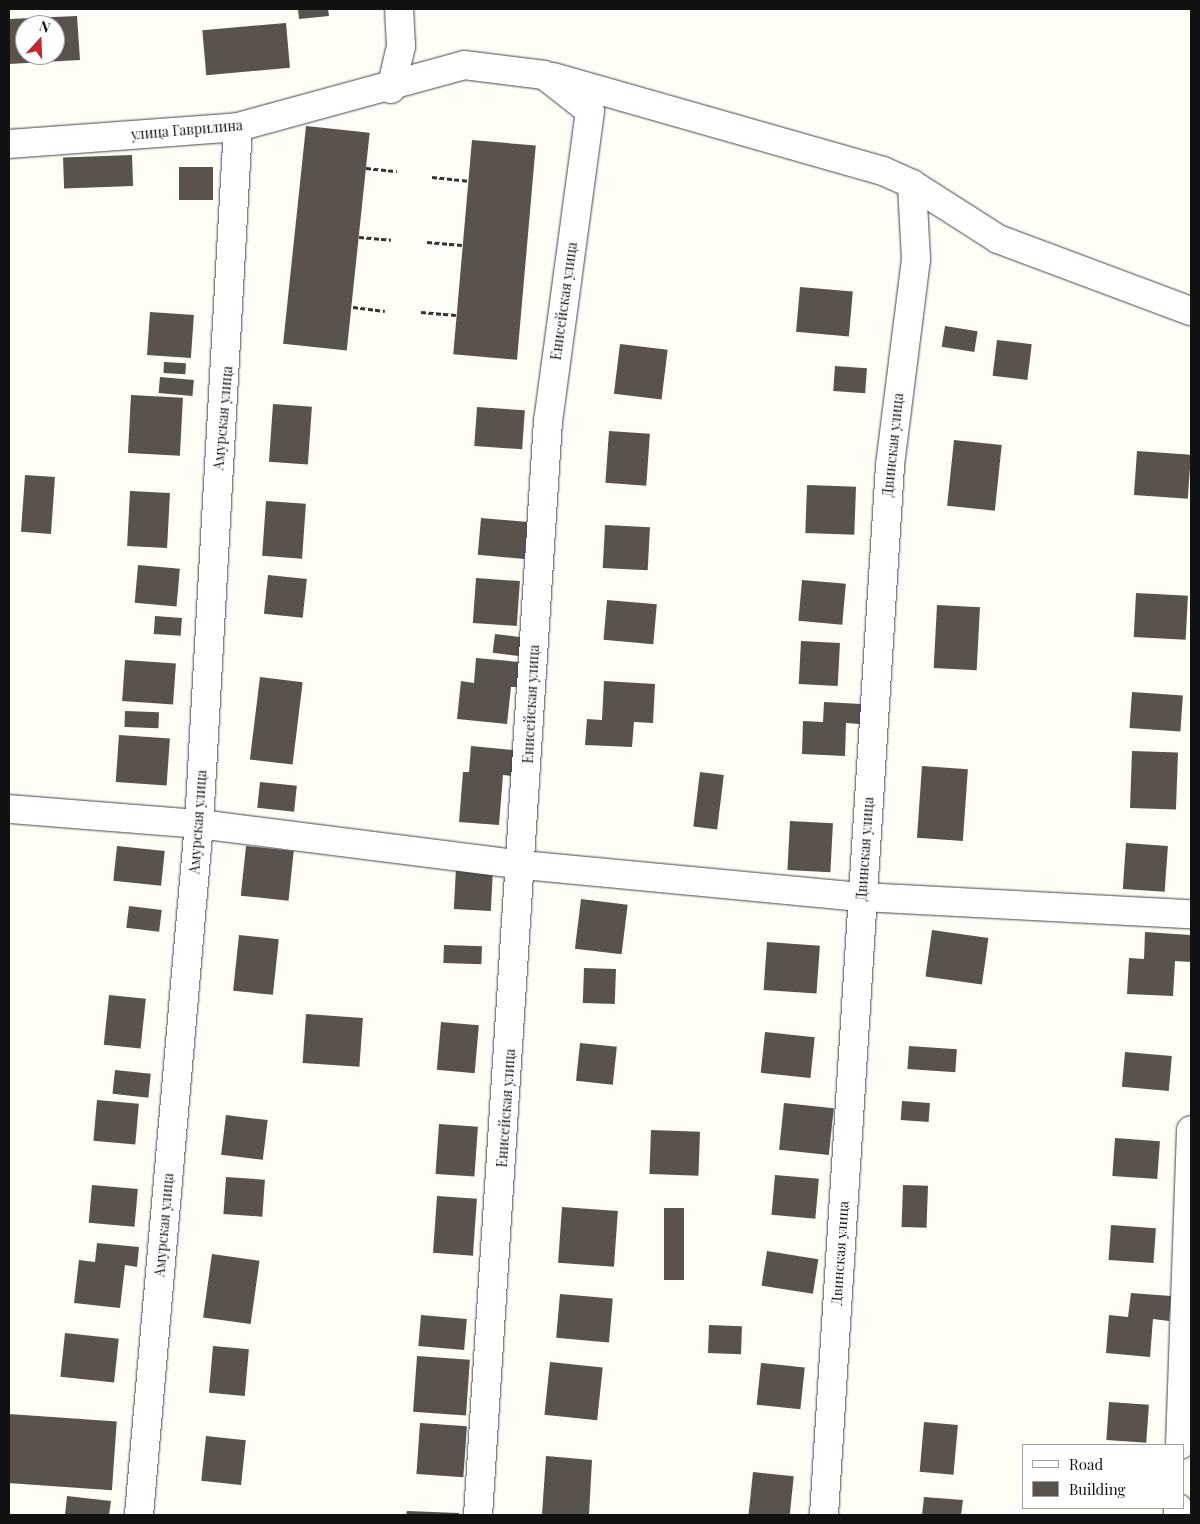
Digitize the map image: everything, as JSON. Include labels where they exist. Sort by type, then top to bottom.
[{"type":"street","points":[[390,89],[401,46],[400,9]]},
{"type":"street","points":[[390,89],[464,65],[544,75],[865,165],[912,184],[998,240],[1191,310]]},
{"type":"street","name":"Енисейская улица","points":[[478,1515],[522,865],[548,421],[590,111],[544,75]]},
{"type":"street","name":"улица Гаврилина","points":[[9,144],[238,127],[390,89]]},
{"type":"street","name":"Амурская улица","points":[[139,1515],[199,824],[238,127]]},
{"type":"street","name":"Двинская улица","points":[[824,1515],[890,465],[916,259],[912,184]]},
{"type":"street","points":[[9,809],[199,824],[522,865],[862,897],[1191,914]]},
{"type":"street","points":[[1180,1444],[1191,1130]]},
{"type":"path","points":[[366,168],[397,171]]},
{"type":"path","points":[[432,177],[468,181]]},
{"type":"path","points":[[360,237],[391,240]]},
{"type":"path","points":[[427,242],[462,245]]},
{"type":"path","points":[[353,307],[385,311]]},
{"type":"path","points":[[421,312],[456,315]]},
{"type":"building","points":[[298,9],[328,9],[329,16],[299,19]]},
{"type":"building","points":[[77,16],[80,60],[65,61],[65,17]]},
{"type":"building","points":[[9,19],[15,19],[15,64],[9,64]]},
{"type":"building","points":[[286,23],[290,68],[206,75],[202,30]]},
{"type":"building","points":[[306,126],[370,133],[347,350],[283,344]]},
{"type":"building","points":[[472,140],[536,146],[517,360],[453,354]]},
{"type":"building","points":[[132,155],[133,186],[64,188],[63,157]]},
{"type":"building","points":[[179,167],[213,167],[213,200],[179,200]]},
{"type":"building","points":[[800,287],[853,292],[849,336],[796,332]]},
{"type":"building","points":[[150,312],[194,315],[191,358],[147,355]]},
{"type":"building","points":[[945,326],[978,331],[974,352],[942,347]]},
{"type":"building","points":[[997,340],[1032,344],[1027,380],[993,376]]},
{"type":"building","points":[[620,344],[668,350],[662,399],[614,394]]},
{"type":"building","points":[[164,362],[186,363],[185,374],[163,373]]},
{"type":"building","points":[[835,366],[867,368],[865,393],[833,391]]},
{"type":"building","points":[[160,377],[194,380],[192,396],[159,393]]},
{"type":"building","points":[[131,395],[183,398],[180,456],[128,453]]},
{"type":"building","points":[[273,404],[312,407],[308,465],[269,462]]},
{"type":"building","points":[[477,407],[525,410],[522,449],[474,446]]},
{"type":"building","points":[[609,431],[650,434],[646,486],[605,483]]},
{"type":"building","points":[[954,440],[1002,445],[995,511],[947,506]]},
{"type":"building","points":[[1137,451],[1191,455],[1188,499],[1134,495]]},
{"type":"building","points":[[25,475],[55,477],[51,534],[21,532]]},
{"type":"building","points":[[807,485],[856,487],[854,535],[805,533]]},
{"type":"building","points":[[130,491],[170,493],[167,548],[127,546]]},
{"type":"building","points":[[266,501],[306,504],[302,559],[262,556]]},
{"type":"building","points":[[481,518],[528,522],[525,559],[478,555]]},
{"type":"building","points":[[605,525],[650,527],[648,570],[603,568]]},
{"type":"building","points":[[138,565],[180,569],[177,607],[135,603]]},
{"type":"building","points":[[268,575],[307,579],[303,618],[264,614]]},
{"type":"building","points":[[476,578],[520,581],[517,626],[473,623]]},
{"type":"building","points":[[802,580],[846,584],[842,625],[798,621]]},
{"type":"building","points":[[1136,593],[1188,596],[1186,640],[1134,637]]},
{"type":"building","points":[[607,600],[657,604],[653,644],[604,640]]},
{"type":"building","points":[[937,605],[980,607],[977,670],[934,668]]},
{"type":"building","points":[[155,616],[182,618],[181,636],[154,634]]},
{"type":"building","points":[[495,634],[521,637],[518,656],[493,653]]},
{"type":"building","points":[[801,641],[840,643],[838,686],[799,684]]},
{"type":"building","points":[[476,658],[520,662],[517,687],[511,687],[507,724],[457,719],[461,681],[474,683]]},
{"type":"building","points":[[125,660],[176,664],[173,704],[122,701]]},
{"type":"building","points":[[260,677],[303,682],[293,765],[250,759]]},
{"type":"building","points":[[604,681],[655,684],[653,723],[634,722],[632,747],[585,745],[587,719],[602,720]]},
{"type":"building","points":[[1132,692],[1183,696],[1180,731],[1129,728]]},
{"type":"building","points":[[824,702],[861,704],[860,724],[846,723],[845,756],[802,754],[803,721],[823,722]]},
{"type":"building","points":[[125,711],[159,712],[158,728],[124,727]]},
{"type":"building","points":[[119,735],[170,739],[167,785],[116,782]]},
{"type":"building","points":[[471,746],[514,750],[512,776],[503,775],[499,825],[459,822],[463,772],[469,772]]},
{"type":"building","points":[[1132,751],[1178,753],[1176,810],[1130,808]]},
{"type":"building","points":[[922,766],[968,769],[963,841],[917,838]]},
{"type":"building","points":[[700,772],[724,775],[717,830],[693,827]]},
{"type":"building","points":[[260,782],[297,786],[294,812],[257,808]]},
{"type":"building","points":[[790,821],[833,823],[830,872],[787,870]]},
{"type":"building","points":[[1126,843],[1168,846],[1165,892],[1123,889]]},
{"type":"building","points":[[117,846],[165,851],[161,886],[113,881]]},
{"type":"building","points":[[246,846],[294,851],[289,901],[241,896]]},
{"type":"building","points":[[456,868],[493,870],[491,911],[454,909]]},
{"type":"building","points":[[581,899],[628,905],[622,954],[575,949]]},
{"type":"building","points":[[129,906],[162,910],[159,932],[126,928]]},
{"type":"building","points":[[932,930],[988,938],[982,984],[925,977]]},
{"type":"building","points":[[1145,932],[1191,935],[1191,962],[1175,961],[1173,996],[1127,994],[1129,958],[1144,959]]},
{"type":"building","points":[[239,935],[279,939],[273,995],[233,991]]},
{"type":"building","points":[[767,942],[820,946],[817,994],[764,990]]},
{"type":"building","points":[[444,945],[482,946],[481,964],[443,963]]},
{"type":"building","points":[[584,968],[616,969],[615,1004],[583,1003]]},
{"type":"building","points":[[109,995],[146,999],[141,1049],[104,1045]]},
{"type":"building","points":[[306,1014],[363,1018],[359,1067],[303,1063]]},
{"type":"building","points":[[441,1022],[479,1025],[475,1073],[437,1070]]},
{"type":"building","points":[[765,1032],[815,1037],[810,1078],[761,1073]]},
{"type":"building","points":[[580,1043],[617,1047],[613,1085],[576,1081]]},
{"type":"building","points":[[909,1046],[957,1049],[955,1072],[907,1069]]},
{"type":"building","points":[[1125,1052],[1172,1056],[1169,1091],[1122,1087]]},
{"type":"building","points":[[115,1070],[151,1074],[148,1098],[112,1094]]},
{"type":"building","points":[[97,1100],[139,1104],[135,1145],[93,1141]]},
{"type":"building","points":[[902,1101],[930,1103],[929,1122],[901,1120]]},
{"type":"building","points":[[784,1103],[834,1108],[829,1155],[779,1150]]},
{"type":"building","points":[[226,1115],[268,1120],[263,1160],[221,1155]]},
{"type":"building","points":[[439,1124],[478,1127],[474,1177],[436,1174]]},
{"type":"building","points":[[651,1130],[700,1132],[698,1176],[649,1174]]},
{"type":"building","points":[[1115,1138],[1160,1141],[1157,1179],[1112,1176]]},
{"type":"building","points":[[775,1175],[819,1179],[815,1219],[772,1215]]},
{"type":"building","points":[[226,1177],[265,1180],[262,1217],[223,1214]]},
{"type":"building","points":[[92,1185],[138,1189],[135,1227],[89,1223]]},
{"type":"building","points":[[903,1185],[928,1186],[927,1228],[902,1227]]},
{"type":"building","points":[[437,1196],[477,1199],[473,1256],[433,1253]]},
{"type":"building","points":[[562,1207],[618,1211],[614,1267],[558,1263]]},
{"type":"building","points":[[664,1208],[684,1208],[684,1280],[664,1280]]},
{"type":"building","points":[[1111,1225],[1156,1228],[1153,1263],[1109,1260]]},
{"type":"building","points":[[97,1243],[139,1247],[137,1267],[125,1265],[120,1308],[74,1303],[79,1260],[95,1262]]},
{"type":"building","points":[[767,1251],[818,1259],[813,1294],[762,1286]]},
{"type":"building","points":[[212,1254],[260,1261],[251,1324],[203,1317]]},
{"type":"building","points":[[1131,1293],[1171,1296],[1169,1321],[1153,1319],[1150,1357],[1106,1353],[1109,1315],[1128,1317]]},
{"type":"building","points":[[560,1294],[613,1299],[609,1342],[556,1338]]},
{"type":"building","points":[[421,1315],[467,1319],[464,1350],[418,1346]]},
{"type":"building","points":[[709,1325],[742,1326],[741,1354],[708,1353]]},
{"type":"building","points":[[65,1333],[119,1339],[114,1382],[60,1377]]},
{"type":"building","points":[[213,1346],[249,1349],[245,1396],[209,1393]]},
{"type":"building","points":[[417,1356],[470,1360],[466,1416],[413,1412]]},
{"type":"building","points":[[550,1362],[603,1368],[597,1420],[544,1415]]},
{"type":"building","points":[[761,1363],[805,1368],[800,1409],[757,1405]]},
{"type":"building","points":[[1109,1402],[1149,1405],[1146,1443],[1106,1440]]},
{"type":"building","points":[[9,1414],[117,1422],[112,1490],[9,1483]]},
{"type":"building","points":[[924,1422],[958,1425],[954,1475],[920,1472]]},
{"type":"building","points":[[420,1423],[467,1426],[463,1477],[416,1474]]},
{"type":"building","points":[[206,1436],[246,1440],[241,1485],[201,1481]]},
{"type":"building","points":[[546,1456],[592,1460],[589,1515],[534,1515],[542,1514]]},
{"type":"building","points":[[753,1472],[794,1476],[790,1515],[749,1515]]},
{"type":"building","points":[[67,1496],[111,1501],[109,1515],[65,1515]]},
{"type":"building","points":[[924,1497],[963,1500],[961,1515],[922,1515]]},
{"type":"building","points":[[407,1511],[459,1513],[459,1515],[406,1515]]}]
